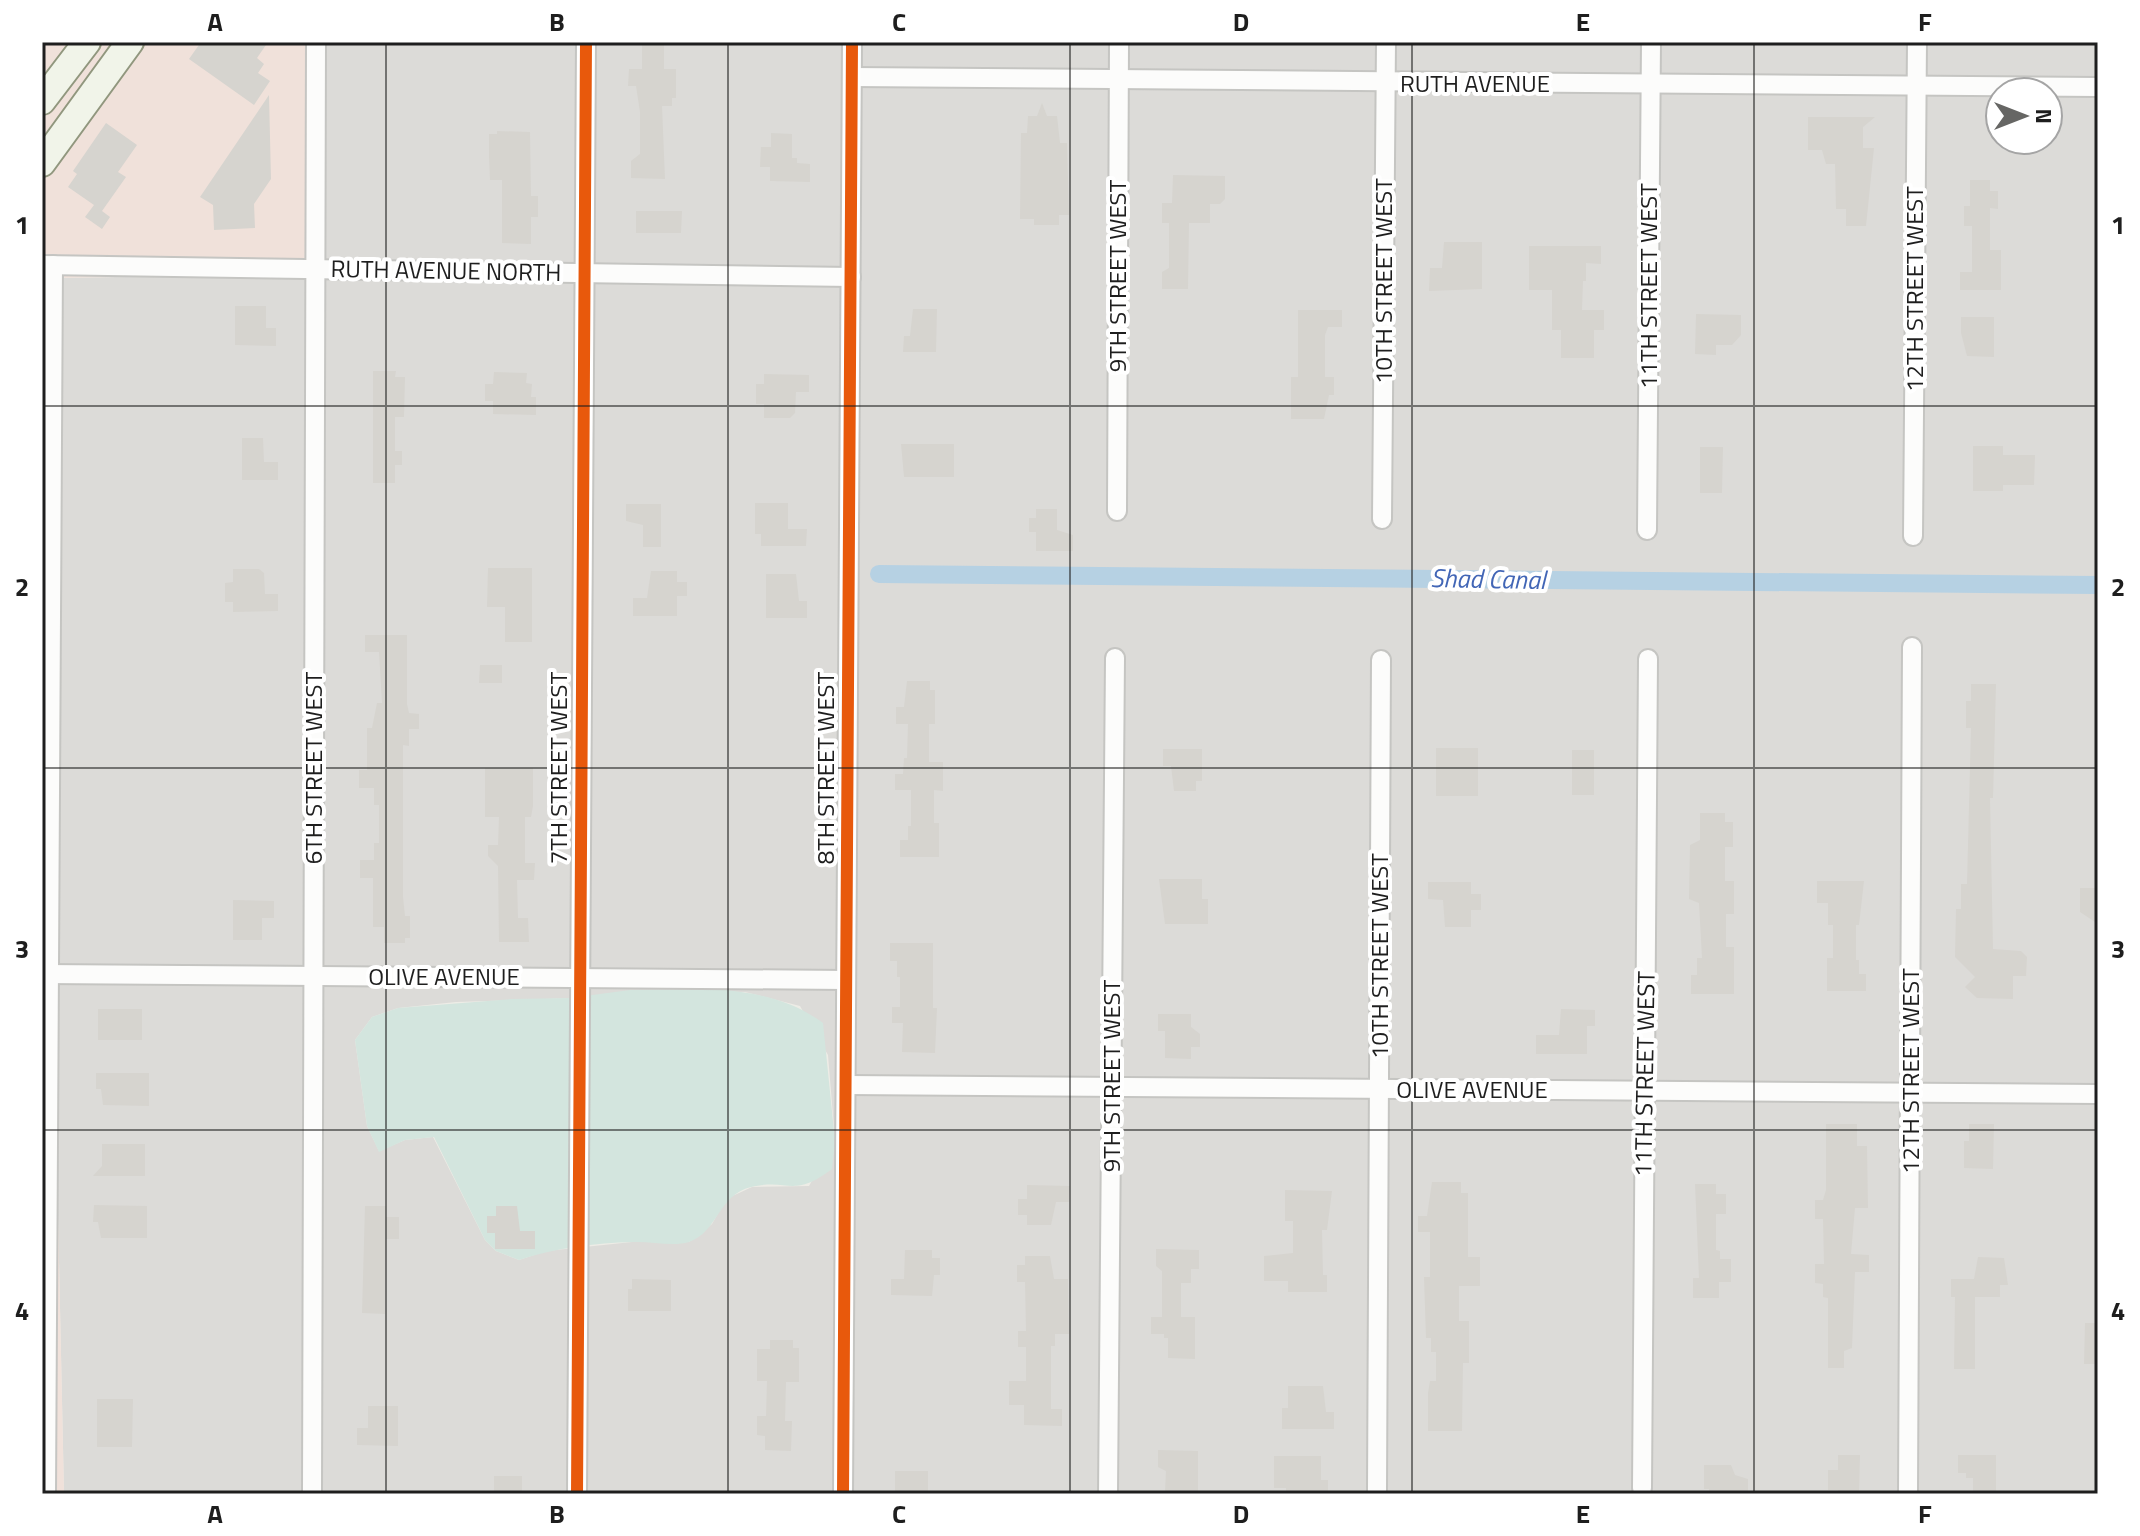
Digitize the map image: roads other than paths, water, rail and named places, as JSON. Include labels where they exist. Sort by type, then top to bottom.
[{"type":"street","points":[[42,101],[87,42]]},
{"type":"street","points":[[42,163],[130,42]]},
{"type":"street","name":"6TH STREET WEST","points":[[312,1494],[316,42]]},
{"type":"street","name":"7TH STREET WEST","points":[[577,1494],[586,42]]},
{"type":"street","name":"8TH STREET WEST","points":[[843,1494],[852,42]]},
{"type":"street","name":"9TH STREET WEST","points":[[1117,511],[1119,42]]},
{"type":"street","name":"10TH STREET WEST","points":[[1382,519],[1386,42]]},
{"type":"street","name":"11TH STREET WEST","points":[[1647,530],[1651,42]]},
{"type":"street","name":"12TH STREET WEST","points":[[1913,536],[1917,42]]},
{"type":"street","name":"RUTH AVENUE","points":[[852,77],[1386,84],[2098,87]]},
{"type":"street","points":[[46,1494],[48,265]]},
{"type":"street","name":"RUTH AVENUE NORTH","points":[[48,265],[851,277]]},
{"type":"street","name":"12TH STREET WEST","points":[[1908,1494],[1912,647]]},
{"type":"street","name":"9TH STREET WEST","points":[[1108,1494],[1115,658]]},
{"type":"street","name":"11TH STREET WEST","points":[[1642,1488],[1648,659]]},
{"type":"street","name":"10TH STREET WEST","points":[[1377,1492],[1381,660]]},
{"type":"street","name":"OLIVE AVENUE","points":[[45,974],[846,980]]},
{"type":"street","name":"OLIVE AVENUE","points":[[846,1085],[2098,1094]]},
{"type":"waterway","name":"Shad Canal","points":[[879,574],[2098,585]]}]
